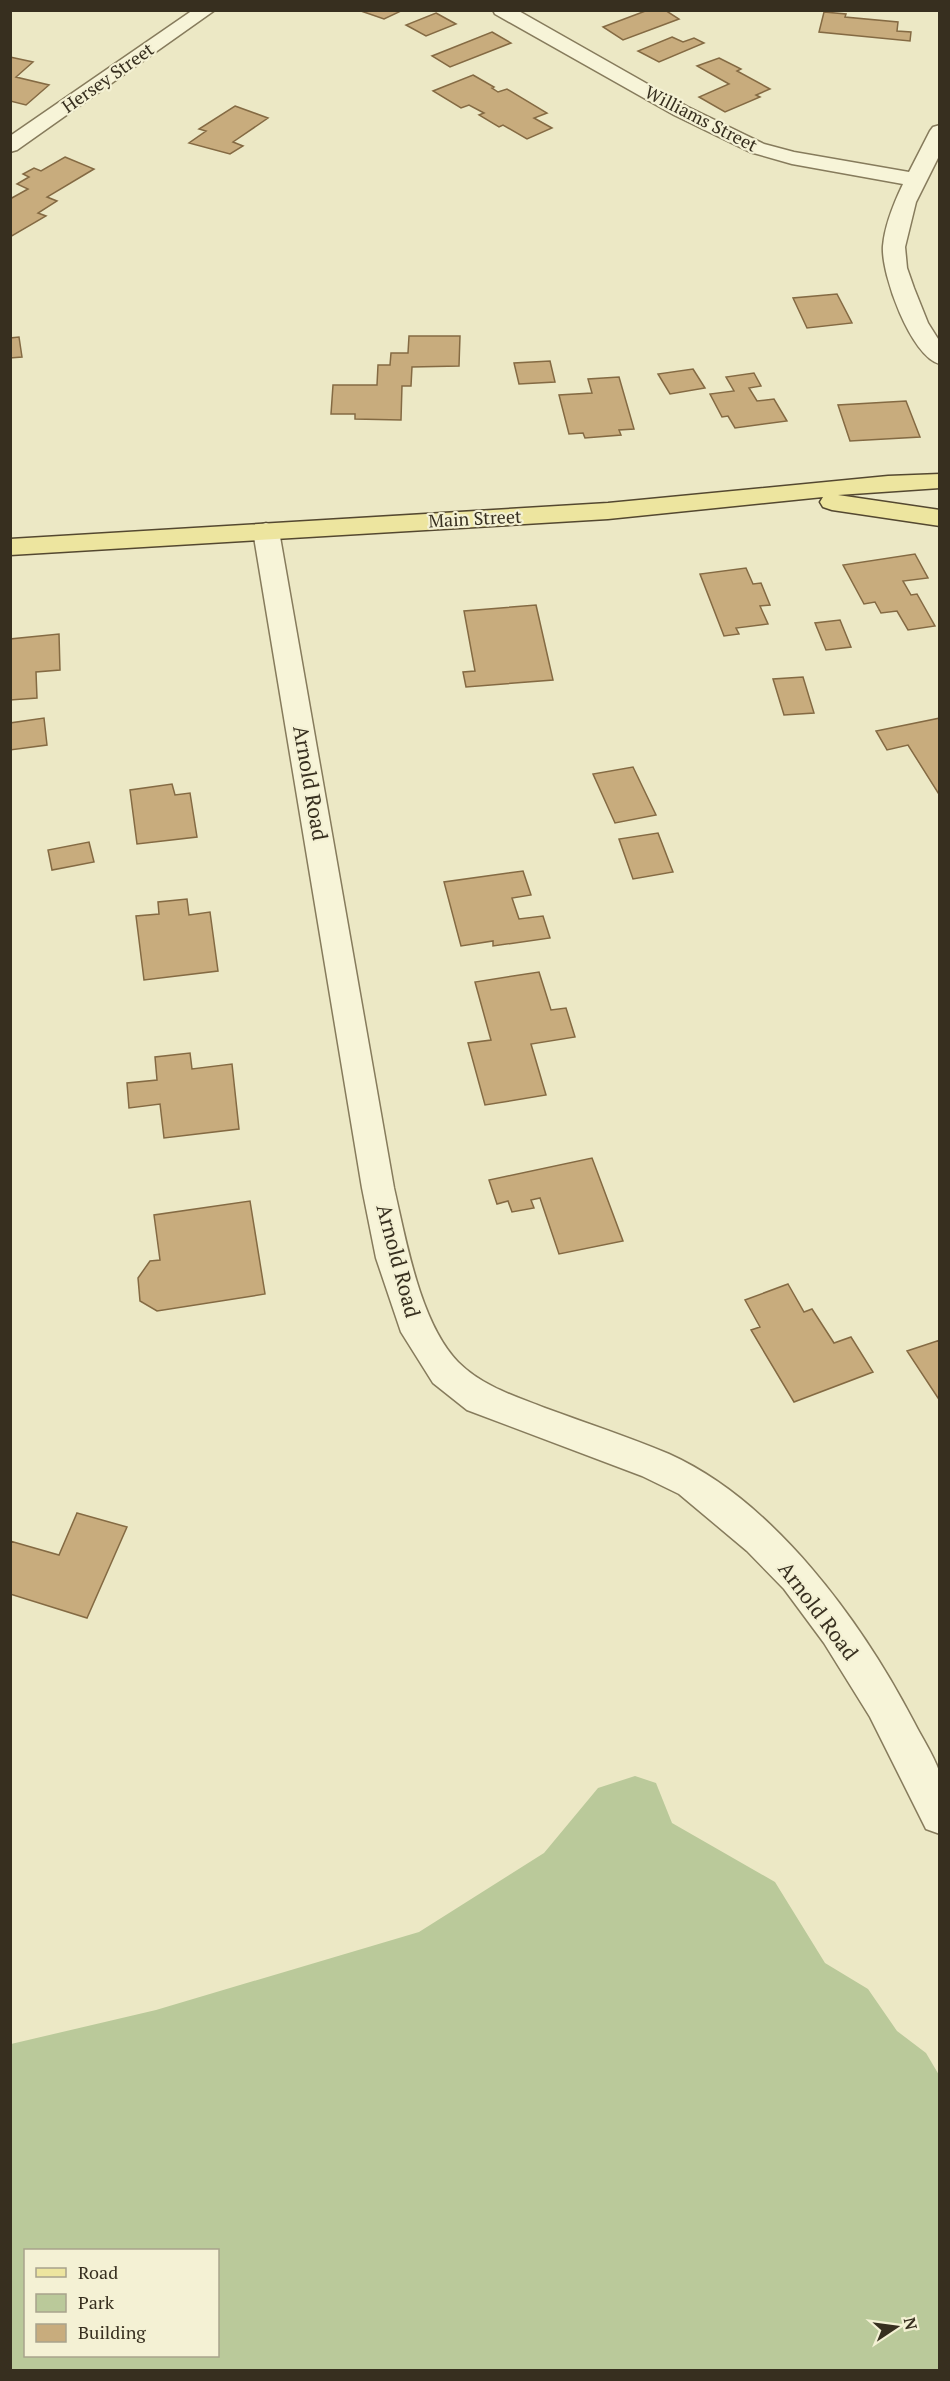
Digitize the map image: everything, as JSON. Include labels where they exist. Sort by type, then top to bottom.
[{"type":"main road","name":"Main Street","points":[[10,547],[608,511],[888,483],[939,481]]},
{"type":"main road","points":[[789,494],[939,518]]},
{"type":"street","name":"Hersey Street","points":[[10,146],[206,10]]},
{"type":"street","name":"Williams Street","points":[[502,10],[681,111],[757,148],[802,160],[917,180]]},
{"type":"street","points":[[939,131],[898,226],[894,249],[900,282],[912,316],[939,357]]},
{"type":"street","name":"Arnold Road","points":[[266,531],[378,1188],[393,1258],[418,1332],[445,1372],[480,1399],[655,1465],[692,1483],[760,1539],[797,1577],[837,1631],[884,1704],[939,1815]]},
{"type":"green space","points":[[635,1776],[656,1783],[672,1823],[775,1882],[825,1963],[868,1989],[897,2031],[926,2053],[939,2075],[939,2370],[11,2370],[11,2044],[156,2010],[419,1932],[544,1853],[598,1788]]},
{"type":"building","points":[[358,10],[396,10],[399,12],[384,19]]},
{"type":"building","points":[[648,10],[665,10],[679,19],[623,40],[603,27]]},
{"type":"building","points":[[824,12],[846,14],[845,17],[898,22],[897,31],[911,32],[910,41],[819,32]]},
{"type":"building","points":[[436,13],[456,24],[426,36],[406,25]]},
{"type":"building","points":[[492,32],[511,43],[450,67],[432,56]]},
{"type":"building","points":[[672,37],[683,42],[694,38],[704,43],[659,62],[638,51]]},
{"type":"building","points":[[10,57],[33,62],[16,77],[49,85],[26,105],[10,101]]},
{"type":"building","points":[[719,58],[741,69],[737,71],[770,89],[756,95],[760,97],[725,112],[699,97],[729,84],[697,66]]},
{"type":"building","points":[[473,75],[494,87],[492,88],[498,92],[507,89],[547,113],[534,118],[552,128],[527,139],[503,125],[499,127],[479,115],[484,113],[469,105],[461,108],[433,91]]},
{"type":"building","points":[[235,106],[268,118],[233,142],[243,146],[230,154],[189,143],[206,131],[199,129]]},
{"type":"building","points":[[65,157],[94,169],[47,197],[57,201],[38,213],[46,216],[10,237],[10,199],[28,189],[17,184],[29,177],[23,174],[34,168],[41,171]]},
{"type":"building","points":[[837,294],[852,323],[807,328],[793,298]]},
{"type":"building","points":[[409,336],[460,336],[459,366],[412,367],[411,386],[402,386],[401,420],[355,419],[355,414],[331,414],[333,385],[377,385],[378,365],[390,365],[391,353],[408,353]]},
{"type":"building","points":[[19,337],[22,357],[10,358],[10,338]]},
{"type":"building","points":[[550,361],[555,382],[519,384],[514,363]]},
{"type":"building","points":[[693,369],[705,388],[670,394],[658,374]]},
{"type":"building","points":[[754,373],[761,386],[749,388],[757,401],[774,399],[787,421],[735,428],[728,416],[722,417],[710,394],[734,391],[726,377]]},
{"type":"building","points":[[619,377],[634,429],[619,430],[621,435],[585,438],[583,433],[569,434],[559,395],[592,393],[588,379]]},
{"type":"building","points":[[906,401],[920,437],[850,441],[838,405]]},
{"type":"building","points":[[915,554],[928,578],[903,581],[911,595],[917,594],[935,626],[908,630],[897,611],[881,613],[875,602],[864,604],[843,565]]},
{"type":"building","points":[[746,568],[753,584],[761,583],[770,605],[760,606],[768,624],[736,628],[739,634],[724,636],[700,574]]},
{"type":"building","points":[[536,605],[553,680],[466,687],[463,672],[475,671],[464,611]]},
{"type":"building","points":[[840,620],[851,647],[826,650],[815,623]]},
{"type":"building","points":[[59,634],[60,670],[36,672],[37,698],[10,700],[10,639]]},
{"type":"building","points":[[803,677],[814,713],[784,715],[773,679]]},
{"type":"building","points":[[44,718],[47,745],[10,750],[10,723]]},
{"type":"building","points":[[940,718],[940,796],[908,745],[887,750],[876,731]]},
{"type":"building","points":[[633,767],[656,815],[615,823],[593,774]]},
{"type":"building","points":[[172,784],[175,795],[190,793],[197,837],[137,844],[130,790]]},
{"type":"building","points":[[658,833],[673,872],[633,879],[619,839]]},
{"type":"building","points":[[89,842],[94,862],[52,870],[48,850]]},
{"type":"building","points":[[523,871],[531,895],[512,898],[519,919],[543,916],[550,938],[493,946],[493,941],[461,946],[444,882]]},
{"type":"building","points":[[187,899],[189,915],[210,912],[218,971],[144,980],[136,916],[159,914],[158,902]]},
{"type":"building","points":[[539,972],[551,1010],[566,1008],[575,1037],[531,1044],[546,1095],[485,1105],[468,1043],[491,1040],[475,982]]},
{"type":"building","points":[[190,1053],[192,1069],[232,1064],[239,1129],[164,1138],[160,1104],[129,1108],[127,1083],[157,1080],[155,1057]]},
{"type":"building","points":[[592,1158],[623,1241],[559,1254],[540,1198],[531,1200],[534,1208],[512,1212],[508,1201],[497,1204],[489,1180]]},
{"type":"building","points":[[250,1201],[265,1294],[157,1311],[140,1301],[138,1278],[150,1261],[160,1260],[154,1215]]},
{"type":"building","points":[[788,1284],[804,1312],[812,1309],[834,1343],[851,1337],[873,1372],[794,1402],[751,1330],[760,1327],[745,1300]]},
{"type":"building","points":[[940,1340],[940,1401],[907,1351]]},
{"type":"building","points":[[77,1513],[127,1527],[87,1618],[10,1594],[10,1541],[59,1555]]}]
